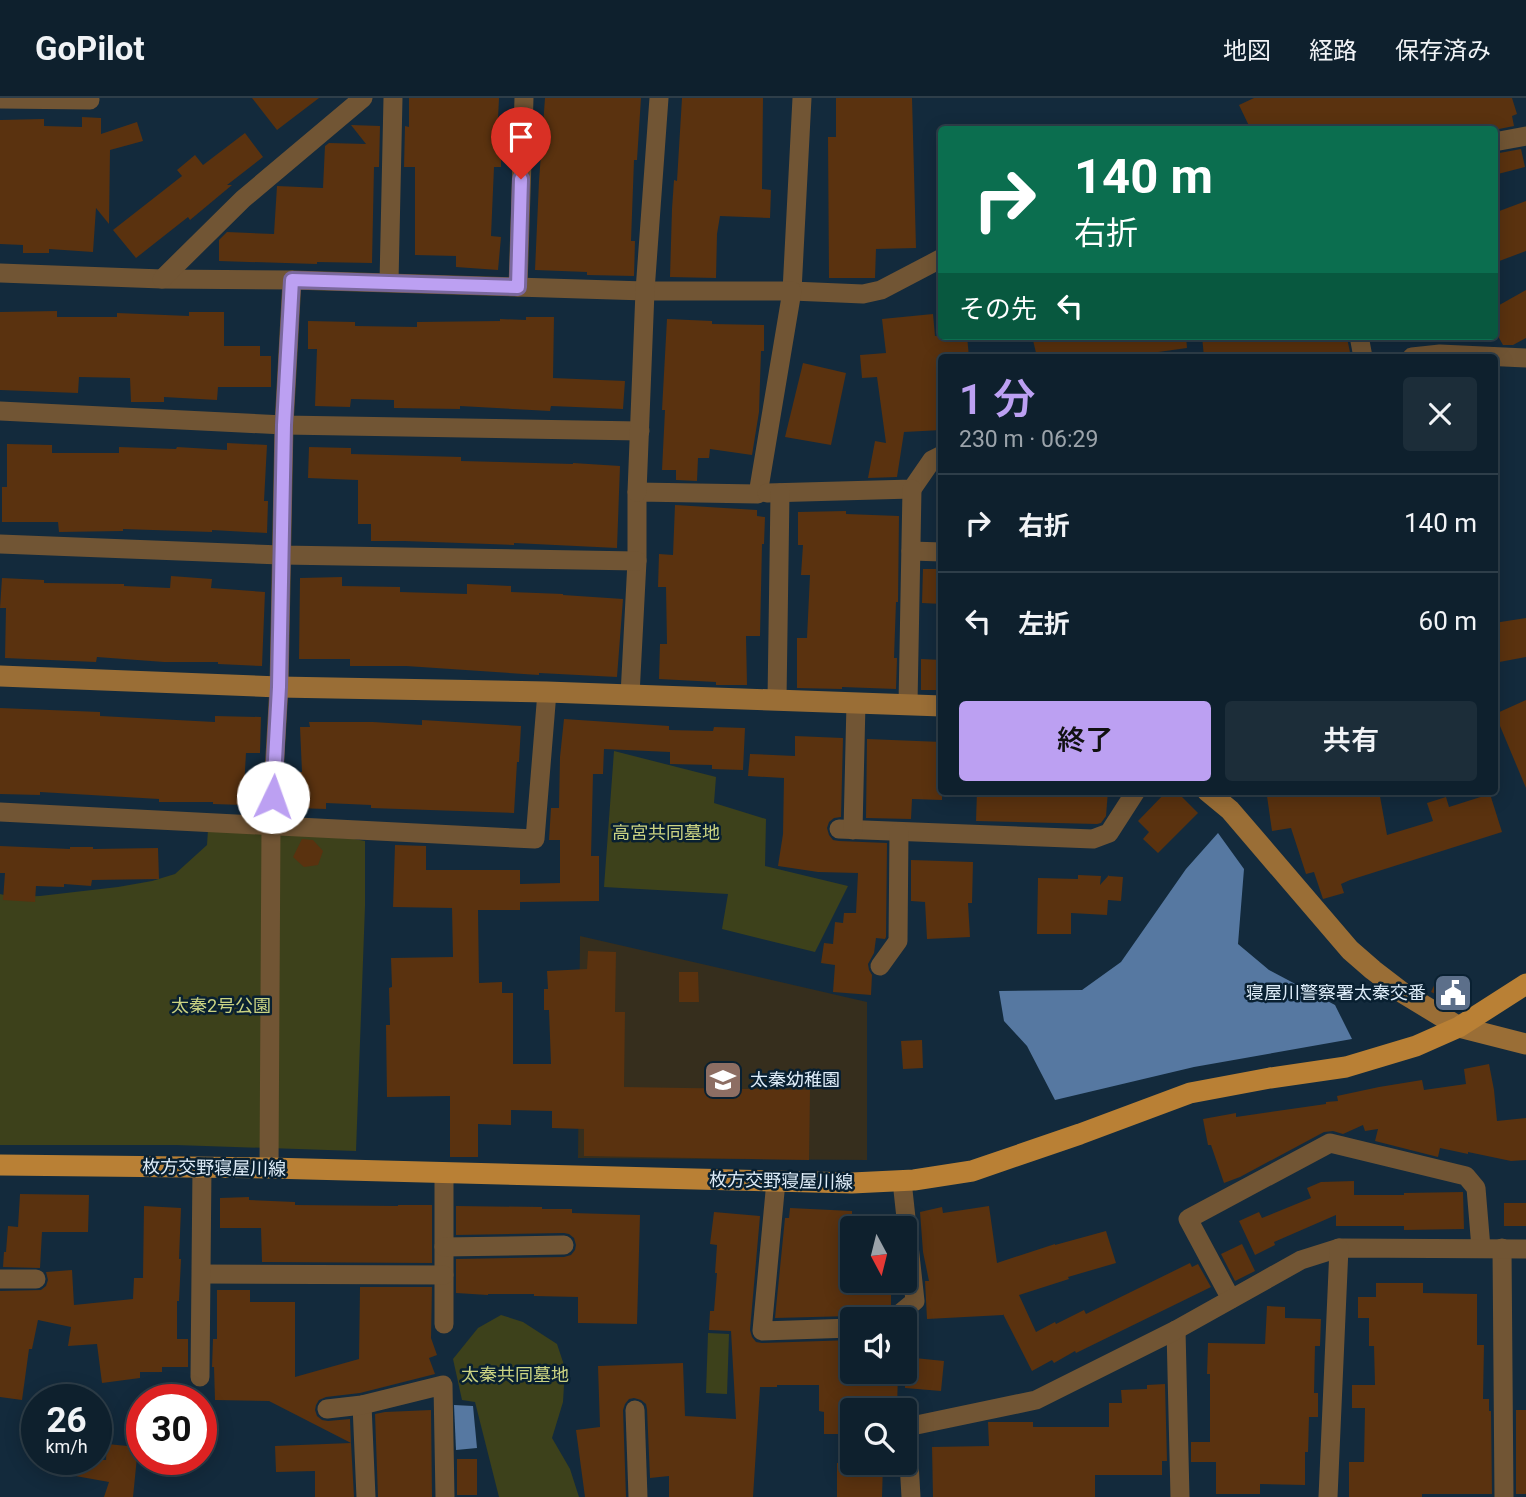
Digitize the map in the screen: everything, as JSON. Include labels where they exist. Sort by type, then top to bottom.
[{"type":"main road","name":"枚方交野寝屋川線","points":[[0,1165],[269,1168],[852,1183],[902,1181],[972,1171],[1190,1093],[1346,1067],[1416,1046],[1459,1027],[1526,984]]},
{"type":"street","points":[[162,279],[243,199],[363,98]]},
{"type":"street","points":[[389,282],[393,98]]},
{"type":"street","points":[[518,287],[524,98]]},
{"type":"street","points":[[630,695],[645,291],[659,98]]},
{"type":"street","points":[[758,494],[792,291],[803,98]]},
{"type":"street","points":[[0,99],[90,100]]},
{"type":"street","points":[[1498,141],[1526,136]]},
{"type":"street","points":[[0,272],[162,279],[389,282],[645,291],[792,291],[863,295],[881,290],[938,260]]},
{"type":"street","points":[[269,1168],[271,825],[279,687],[284,425],[292,280]]},
{"type":"street","points":[[1498,357],[1526,358]]},
{"type":"street","points":[[0,411],[284,425],[640,430]]},
{"type":"street","points":[[908,704],[912,489],[932,460],[938,457]]},
{"type":"street","points":[[637,492],[758,494],[912,489]]},
{"type":"street","points":[[777,700],[780,493]]},
{"type":"street","points":[[0,544],[281,555],[636,561]]},
{"type":"street","points":[[911,551],[938,552]]},
{"type":"street","points":[[0,676],[279,687],[547,692],[938,706]]},
{"type":"street","points":[[0,812],[535,839],[547,692]]},
{"type":"street","points":[[856,703],[846,830],[1093,839],[1109,833],[1133,795]]},
{"type":"street","points":[[1212,795],[1230,810],[1350,950],[1403,993],[1459,1027],[1526,1044]]},
{"type":"street","points":[[880,966],[898,940],[899,832]]},
{"type":"street","points":[[1231,1299],[1188,1219],[1330,1143],[1466,1176],[1476,1188],[1481,1248]]},
{"type":"street","points":[[200,1377],[202,1167]]},
{"type":"street","points":[[444,1172],[444,1324]]},
{"type":"street","points":[[776,1181],[762,1331],[840,1328]]},
{"type":"street","points":[[902,1181],[915,1301],[908,1307]]},
{"type":"street","points":[[444,1247],[564,1245]]},
{"type":"street","points":[[1328,1497],[1339,1248]]},
{"type":"street","points":[[911,1497],[907,1427],[1036,1400],[1176,1330],[1301,1260],[1339,1248],[1526,1250]]},
{"type":"street","points":[[1502,1248],[1504,1497]]},
{"type":"street","points":[[202,1273],[444,1275]]},
{"type":"street","points":[[0,1279],[36,1279]]},
{"type":"street","points":[[1176,1330],[1180,1497]]},
{"type":"street","points":[[327,1409],[362,1405],[443,1385],[445,1497]]},
{"type":"street","points":[[362,1405],[366,1497]]},
{"type":"street","points":[[635,1410],[638,1497]]},
{"type":"shaded area","name":"太秦幼稚園","points":[[580,936],[867,1002],[867,1160],[578,1158]]},
{"type":"green space","name":"高宮共同墓地","points":[[614,751],[716,777],[714,803],[766,819],[765,866],[848,886],[815,952],[722,929],[728,894],[604,887]]},
{"type":"green space","name":"太秦2号公園","points":[[208,830],[365,841],[356,1151],[176,1145],[0,1145],[0,894],[13,897],[40,896],[118,887],[175,874],[207,845]]},
{"type":"green space","name":"太秦共同墓地","points":[[501,1315],[523,1322],[557,1344],[565,1368],[563,1402],[552,1438],[570,1469],[579,1497],[499,1497],[475,1402],[462,1400],[453,1359],[478,1328]]},
{"type":"green space","points":[[708,1333],[729,1334],[727,1394],[706,1393]]},
{"type":"water","points":[[1218,833],[1244,869],[1238,944],[1269,970],[1335,1005],[1352,1039],[1194,1067],[1055,1100],[1027,1046],[1004,1021],[999,991],[1082,990],[1121,962],[1186,869]]},
{"type":"water","points":[[454,1405],[473,1406],[477,1448],[456,1450]]},
{"type":"building","points":[[252,98],[319,98],[277,130]]},
{"type":"building","points":[[409,98],[499,98],[497,140],[501,140],[501,167],[494,167],[491,236],[501,237],[498,270],[456,267],[456,256],[415,255],[415,167],[404,167]]},
{"type":"building","points":[[545,98],[641,98],[637,160],[634,160],[631,241],[635,241],[634,276],[535,270]]},
{"type":"building","points":[[682,98],[763,98],[762,189],[771,190],[770,218],[720,216],[716,278],[670,277],[672,209],[674,180],[677,181]]},
{"type":"building","points":[[836,98],[912,98],[916,248],[876,249],[875,278],[829,278],[828,137],[836,137]]},
{"type":"building","points":[[1254,98],[1512,98],[1517,114],[1512,116],[1514,126],[1498,129],[1498,126],[1249,126],[1239,105]]},
{"type":"building","points":[[82,117],[101,118],[101,134],[137,122],[143,141],[110,150],[109,224],[96,208],[93,252],[49,249],[49,253],[23,253],[23,245],[0,244],[0,120],[44,119],[44,126],[82,127]]},
{"type":"building","points":[[351,125],[380,126],[379,167],[374,167],[372,263],[219,261],[219,240],[227,232],[274,234],[277,186],[323,188],[325,146],[329,143],[366,144]]},
{"type":"building","points":[[245,133],[263,157],[227,185],[232,185],[190,220],[188,217],[136,258],[113,230],[182,176],[177,170],[195,155],[203,165]]},
{"type":"building","points":[[1521,149],[1525,167],[1498,174],[1498,153]]},
{"type":"building","points":[[1526,201],[1526,251],[1498,262],[1498,212]]},
{"type":"building","points":[[1526,290],[1526,338],[1513,345],[1503,345],[1498,336],[1498,306]]},
{"type":"building","points":[[57,311],[57,317],[117,317],[117,313],[189,316],[189,312],[224,312],[224,346],[260,346],[260,356],[271,356],[271,387],[218,387],[217,400],[164,397],[164,402],[131,402],[130,378],[79,377],[78,393],[0,390],[0,312]]},
{"type":"building","points":[[933,314],[935,336],[938,336],[938,340],[967,340],[969,354],[938,354],[938,430],[904,432],[897,477],[868,478],[875,441],[886,443],[877,377],[862,378],[860,355],[886,353],[882,319]]},
{"type":"building","points":[[526,317],[554,317],[553,378],[625,381],[623,409],[551,406],[550,411],[460,406],[460,409],[394,408],[394,400],[351,399],[350,407],[315,406],[317,349],[308,349],[308,321],[355,322],[355,326],[417,327],[417,322],[526,320]]},
{"type":"building","points":[[667,319],[712,321],[712,324],[764,325],[759,412],[752,455],[710,449],[709,458],[698,458],[697,481],[676,480],[676,470],[662,470]]},
{"type":"building","points":[[1033,340],[1186,340],[1187,348],[1144,354],[1036,354]]},
{"type":"building","points":[[1202,340],[1347,340],[1350,354],[1204,354]]},
{"type":"building","points":[[803,363],[846,373],[831,445],[785,437]]},
{"type":"building","points":[[227,443],[267,445],[264,501],[268,501],[267,533],[123,529],[59,532],[58,522],[2,522],[2,487],[7,487],[7,444],[52,445],[52,453],[119,453],[119,447],[227,450]]},
{"type":"building","points":[[309,447],[351,448],[351,454],[461,457],[461,461],[620,466],[617,548],[371,541],[371,524],[358,524],[358,480],[308,478]]},
{"type":"building","points":[[675,505],[757,510],[757,516],[765,517],[760,636],[746,636],[747,685],[716,685],[716,682],[659,679],[660,644],[667,644],[666,587],[658,587],[659,554],[673,555]]},
{"type":"building","points":[[846,511],[846,514],[899,516],[894,658],[897,658],[896,689],[797,688],[797,638],[807,638],[810,575],[801,575],[803,545],[798,545],[798,512]]},
{"type":"building","points":[[923,569],[938,569],[938,604],[922,603]]},
{"type":"building","points":[[171,576],[212,579],[211,588],[265,592],[262,666],[97,657],[96,662],[5,658],[6,608],[0,608],[2,578],[44,580],[44,583],[124,584],[170,588]]},
{"type":"building","points":[[342,577],[342,586],[400,587],[400,592],[467,594],[467,584],[511,586],[511,592],[623,599],[617,677],[406,666],[350,666],[350,659],[299,659],[300,578]]},
{"type":"building","points":[[1526,618],[1526,657],[1498,662],[1498,622]]},
{"type":"building","points":[[921,659],[938,660],[938,690],[921,690]]},
{"type":"building","points":[[1526,700],[1526,788],[1498,721],[1498,713]]},
{"type":"building","points":[[0,708],[100,712],[100,716],[215,722],[215,716],[261,717],[260,753],[246,753],[243,805],[159,802],[159,799],[40,792],[40,795],[0,794]]},
{"type":"building","points":[[564,719],[669,726],[669,730],[713,731],[714,727],[745,728],[743,770],[712,769],[712,765],[670,764],[670,752],[604,749],[603,774],[593,774],[591,856],[599,856],[599,901],[520,902],[520,910],[478,910],[479,983],[502,982],[502,993],[513,993],[513,1064],[551,1064],[549,1010],[544,1010],[544,989],[548,989],[547,971],[587,969],[588,951],[616,952],[615,1012],[625,1012],[624,1087],[810,1090],[809,1160],[584,1156],[584,1129],[552,1128],[552,1111],[511,1110],[511,1125],[478,1124],[478,1157],[450,1157],[450,1096],[387,1097],[386,1025],[390,1025],[391,958],[453,957],[452,908],[393,907],[395,845],[426,846],[426,870],[520,870],[520,884],[560,883],[560,840],[549,840],[551,808],[559,808]]},
{"type":"building","points":[[422,720],[521,726],[514,813],[371,808],[371,805],[326,803],[326,809],[296,808],[298,772],[302,772],[300,727],[310,727],[309,722],[422,725]]},
{"type":"building","points":[[795,736],[843,738],[841,817],[834,818],[827,828],[833,840],[887,843],[886,937],[876,938],[874,953],[868,964],[872,975],[871,995],[833,992],[835,965],[821,963],[824,943],[833,944],[835,922],[843,923],[844,913],[856,913],[858,873],[818,872],[778,866],[783,834],[784,778],[748,776],[750,754],[795,756]]},
{"type":"building","points":[[867,739],[938,742],[938,795],[942,795],[942,800],[912,799],[911,819],[866,818]]},
{"type":"building","points":[[977,795],[1108,795],[1106,816],[1097,824],[976,821]]},
{"type":"building","points":[[1163,795],[1180,795],[1198,813],[1158,853],[1143,839],[1149,832],[1138,821]]},
{"type":"building","points":[[1380,795],[1387,835],[1433,821],[1427,803],[1446,797],[1449,807],[1490,795],[1502,832],[1350,880],[1341,884],[1344,893],[1323,899],[1314,872],[1306,874],[1291,828],[1272,831],[1267,796]]},
{"type":"building","points":[[302,839],[313,840],[323,851],[318,865],[304,867],[293,857]]},
{"type":"building","points":[[0,846],[70,849],[158,848],[159,879],[92,880],[91,886],[36,886],[35,902],[3,900],[5,873],[0,873]]},
{"type":"building","points":[[911,860],[973,862],[972,903],[968,903],[970,937],[927,939],[925,902],[911,901]]},
{"type":"building","points":[[1078,875],[1101,876],[1100,885],[1109,875],[1123,877],[1121,901],[1108,900],[1107,915],[1071,913],[1071,934],[1037,934],[1038,878],[1078,879]]},
{"type":"building","points":[[679,972],[698,972],[699,1002],[679,1002]]},
{"type":"building","points":[[1439,975],[1472,990],[1464,1007],[1431,992]]},
{"type":"building","points":[[922,1040],[923,1068],[903,1069],[901,1041]]},
{"type":"building","points":[[1489,1064],[1497,1121],[1526,1118],[1526,1160],[1511,1161],[1440,1148],[1438,1157],[1375,1141],[1378,1129],[1365,1131],[1363,1125],[1343,1134],[1324,1132],[1224,1183],[1211,1145],[1208,1145],[1203,1119],[1326,1104],[1338,1101],[1337,1096],[1422,1080],[1424,1090],[1466,1084],[1464,1069]]},
{"type":"building","points":[[1354,1181],[1354,1195],[1463,1192],[1464,1229],[1404,1230],[1404,1226],[1336,1226],[1336,1215],[1274,1242],[1275,1245],[1255,1255],[1239,1221],[1259,1212],[1262,1218],[1311,1198],[1307,1188],[1321,1182]]},
{"type":"building","points":[[20,1194],[89,1195],[88,1232],[42,1232],[40,1268],[3,1267],[8,1226],[18,1227]]},
{"type":"building","points":[[249,1197],[249,1200],[295,1202],[295,1205],[432,1205],[432,1263],[262,1262],[261,1228],[220,1228],[220,1198]]},
{"type":"building","points":[[1504,1203],[1526,1203],[1526,1226],[1504,1226]]},
{"type":"building","points":[[144,1206],[181,1208],[177,1339],[188,1339],[188,1367],[162,1367],[162,1372],[140,1372],[140,1378],[102,1383],[97,1344],[68,1346],[71,1327],[38,1320],[32,1349],[29,1349],[24,1384],[21,1384],[21,1400],[0,1397],[0,1291],[41,1290],[48,1280],[46,1272],[72,1270],[74,1305],[133,1299],[134,1278],[143,1278]]},
{"type":"building","points":[[456,1206],[542,1207],[572,1209],[572,1213],[640,1215],[637,1324],[578,1323],[578,1297],[456,1293],[456,1259],[564,1257],[571,1255],[576,1245],[574,1238],[564,1233],[456,1235]]},
{"type":"building","points":[[989,1206],[997,1263],[1106,1231],[1116,1263],[1019,1295],[1036,1332],[1084,1310],[1086,1314],[1190,1263],[1192,1267],[1198,1264],[1211,1287],[1076,1353],[1075,1351],[1054,1363],[1052,1360],[1032,1371],[1003,1314],[927,1319],[925,1281],[929,1281],[923,1252],[920,1212],[942,1207],[943,1213]]},
{"type":"building","points":[[790,1208],[852,1211],[852,1216],[840,1216],[840,1293],[891,1293],[891,1305],[840,1307],[840,1316],[775,1318],[785,1218],[789,1218]]},
{"type":"building","points":[[714,1212],[760,1216],[750,1330],[752,1337],[756,1342],[762,1343],[840,1340],[840,1384],[898,1384],[897,1398],[840,1398],[840,1434],[824,1434],[824,1412],[819,1411],[819,1385],[760,1387],[753,1497],[669,1497],[669,1476],[650,1478],[646,1404],[641,1400],[629,1399],[623,1410],[626,1497],[585,1497],[576,1430],[600,1427],[598,1366],[683,1363],[685,1416],[736,1419],[731,1331],[709,1330],[710,1311],[714,1311],[717,1273],[717,1245],[710,1244]]},
{"type":"building","points":[[1242,1244],[1255,1271],[1235,1281],[1221,1254]]},
{"type":"building","points":[[1376,1283],[1423,1283],[1423,1293],[1477,1294],[1477,1345],[1484,1345],[1483,1399],[1489,1399],[1491,1411],[1492,1494],[1349,1497],[1349,1462],[1364,1462],[1365,1408],[1352,1408],[1352,1385],[1375,1385],[1374,1346],[1369,1346],[1369,1318],[1358,1318],[1358,1297],[1376,1297]]},
{"type":"building","points":[[360,1287],[432,1287],[431,1338],[437,1355],[429,1358],[435,1374],[360,1393],[326,1397],[316,1405],[317,1416],[322,1420],[350,1419],[351,1443],[269,1401],[217,1400],[217,1384],[215,1384],[212,1367],[213,1339],[217,1339],[217,1290],[250,1290],[250,1302],[295,1302],[295,1377],[359,1359]]},
{"type":"building","points":[[1267,1306],[1285,1307],[1285,1318],[1321,1319],[1320,1346],[1315,1346],[1314,1393],[1318,1393],[1318,1417],[1309,1417],[1305,1485],[1260,1484],[1260,1494],[1216,1494],[1216,1462],[1191,1462],[1191,1442],[1210,1442],[1208,1343],[1265,1344]]},
{"type":"building","points":[[917,1358],[944,1361],[941,1391],[905,1388],[905,1384],[917,1384]]},
{"type":"building","points":[[1165,1384],[1167,1461],[1162,1461],[1162,1475],[1095,1475],[1095,1497],[933,1497],[932,1447],[989,1446],[988,1422],[1033,1422],[1033,1427],[1109,1427],[1109,1403],[1122,1403],[1121,1390],[1147,1389],[1147,1385]]},
{"type":"building","points":[[431,1410],[432,1497],[378,1497],[375,1414]]},
{"type":"building","points":[[1516,1410],[1526,1410],[1526,1494],[1516,1494]]},
{"type":"building","points":[[351,1443],[354,1497],[315,1497],[315,1471],[276,1472],[275,1446]]},
{"type":"building","points":[[112,1444],[126,1446],[126,1475],[135,1475],[133,1497],[104,1497],[109,1482],[70,1475],[112,1475]]},
{"type":"building","points":[[457,1459],[477,1459],[477,1495],[457,1495]]},
{"type":"building","points":[[837,1463],[840,1463],[840,1475],[883,1475],[882,1497],[837,1497]]},
{"type":"place","name":"寝屋川警察署太秦交番","points":[[1453,993]]},
{"type":"place","name":"太秦幼稚園","points":[[723,1080]]},
{"type":"route","points":[[273,797],[279,687],[284,425],[292,280],[518,287],[521,179]]}]
